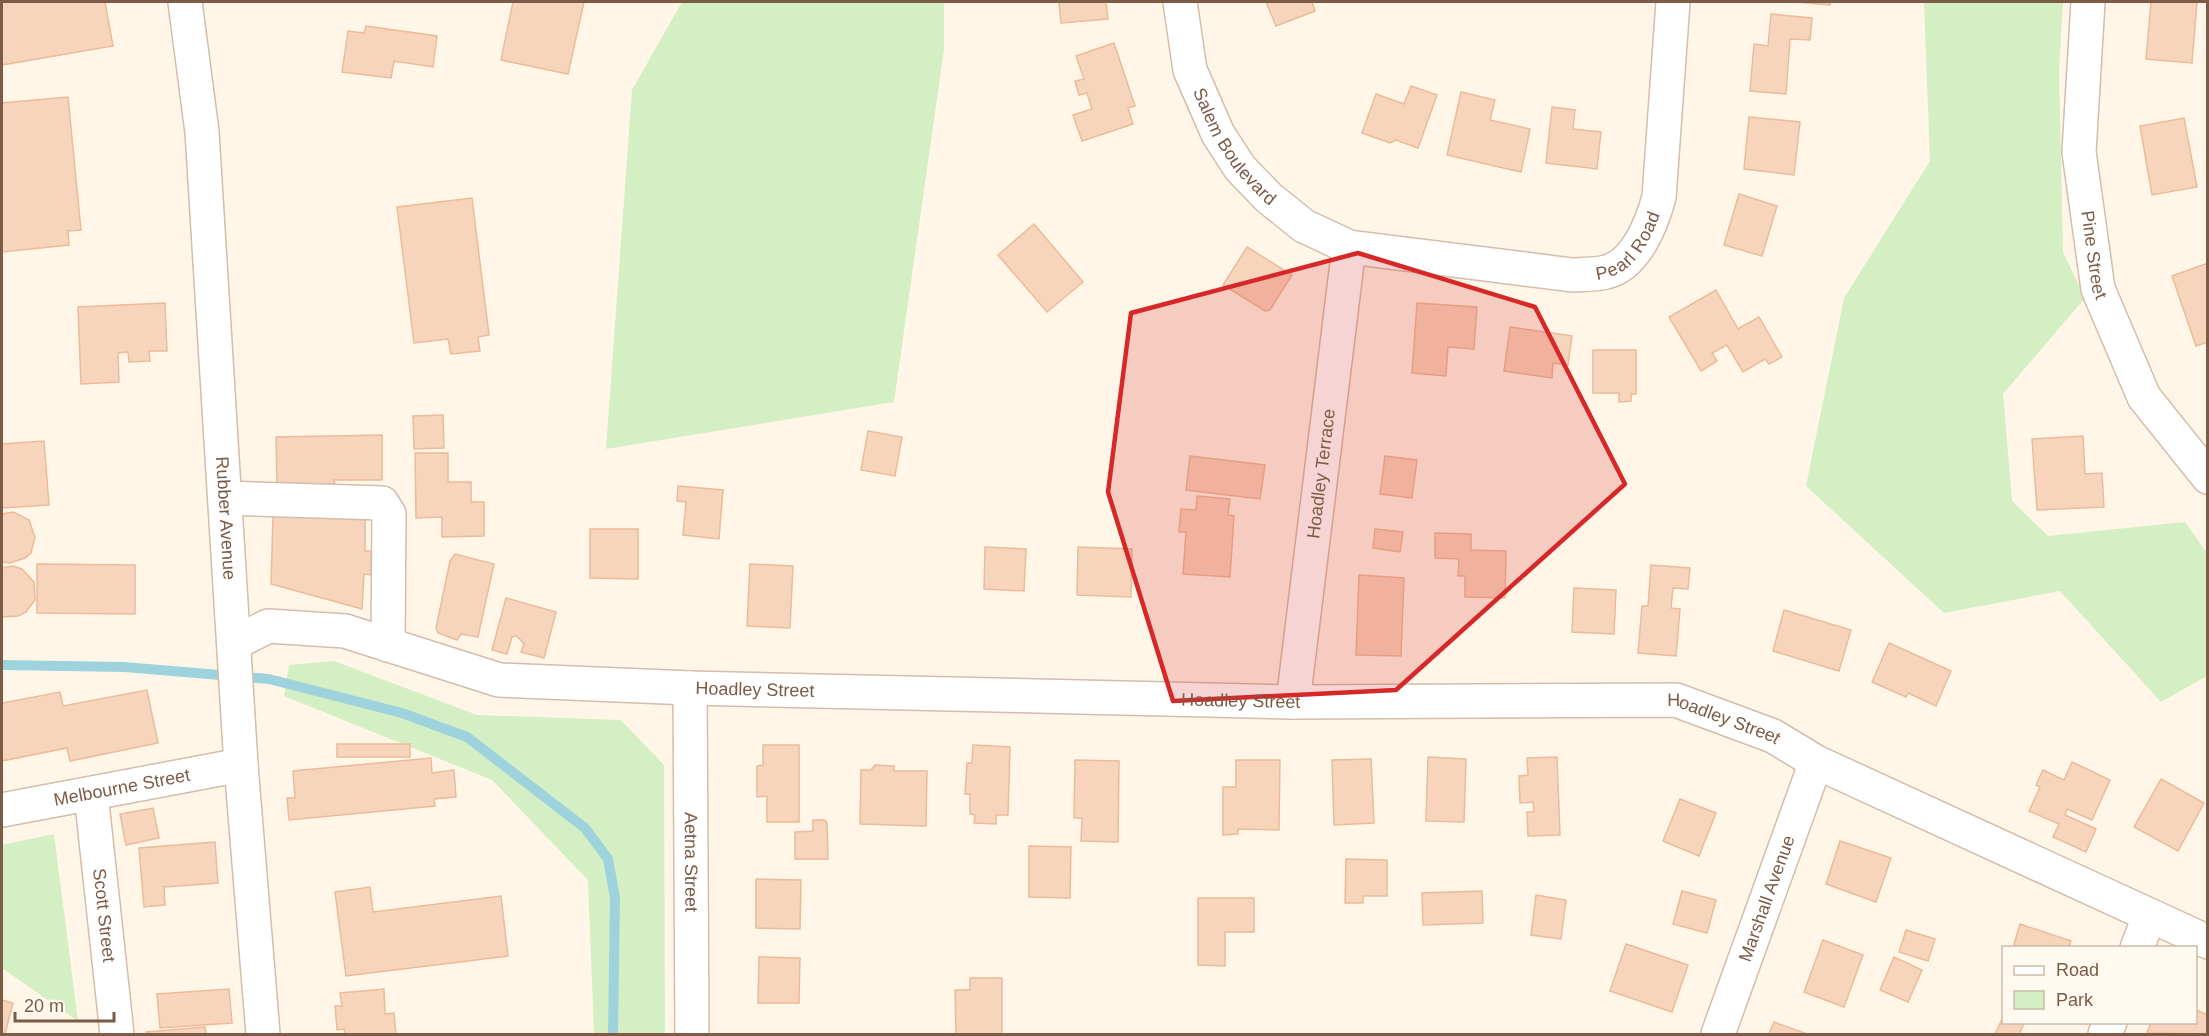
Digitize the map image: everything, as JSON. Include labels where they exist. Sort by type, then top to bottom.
[{"type":"street","name":"Rubber Avenue","points":[[185,2],[202,132],[241,765],[263,1035]]},
{"type":"street","name":"Salem Boulevard","points":[[1180,2],[1190,70],[1218,134],[1240,168],[1269,198],[1304,226],[1349,247]]},
{"type":"street","name":"Pearl Road","points":[[1349,247],[1572,275],[1608,272],[1630,256],[1652,224],[1659,197],[1673,2]]},
{"type":"street","name":"Pine Street","points":[[2088,2],[2079,152],[2098,289],[2144,397],[2208,477]]},
{"type":"street","name":"Hoadley Terrace","points":[[1293,702],[1349,247]]},
{"type":"street","points":[[225,498],[382,502],[389,514],[387,645]]},
{"type":"street","name":"Hoadley Street","points":[[235,643],[268,626],[345,632],[499,680],[690,688],[1293,702],[1676,700],[1773,736],[1816,762],[2149,917],[2208,942]]},
{"type":"street","name":"Aetna Street","points":[[690,688],[692,1035]]},
{"type":"street","name":"Marshall Avenue","points":[[1718,1035],[1816,762]]},
{"type":"street","name":"Melbourne Street","points":[[2,810],[241,765]]},
{"type":"street","name":"Scott Street","points":[[91,794],[117,1035]]},
{"type":"street","points":[[2139,946],[2149,917]]},
{"type":"highlighted area","points":[[1358,253],[1535,307],[1625,484],[1396,690],[1173,701],[1108,492],[1131,313]]},
{"type":"green space","points":[[682,2],[944,2],[944,49],[894,402],[606,449],[632,90]]},
{"type":"green space","points":[[1924,2],[2063,2],[2059,70],[2063,252],[2085,298],[2003,394],[2012,501],[2048,536],[2185,522],[2207,553],[2207,676],[2161,702],[2060,591],[1944,613],[1806,486],[1844,298],[1930,161]]},
{"type":"green space","points":[[334,661],[477,715],[621,720],[664,765],[665,1034],[594,1034],[588,880],[492,780],[284,696],[289,665]]},
{"type":"green space","points":[[54,834],[78,1021],[2,968],[2,845]]},
{"type":"building","points":[[2,2],[105,2],[113,46],[2,65]]},
{"type":"building","points":[[513,2],[584,2],[568,74],[501,60]]},
{"type":"building","points":[[1059,2],[1106,2],[1108,19],[1061,23]]},
{"type":"building","points":[[1266,2],[1312,2],[1315,11],[1276,26]]},
{"type":"building","points":[[1795,2],[1831,2],[1830,5]]},
{"type":"building","points":[[2151,2],[2197,2],[2192,63],[2146,59]]},
{"type":"building","points":[[1771,14],[1812,18],[1810,40],[1790,39],[1786,94],[1750,91],[1754,44],[1768,46]]},
{"type":"building","points":[[366,26],[437,36],[433,67],[394,61],[391,78],[342,72],[348,31],[364,33]]},
{"type":"building","points":[[1114,43],[1135,106],[1128,108],[1133,124],[1082,141],[1073,115],[1092,109],[1087,93],[1079,95],[1075,81],[1084,79],[1076,56]]},
{"type":"building","points":[[1411,86],[1437,95],[1418,148],[1396,140],[1390,143],[1362,133],[1376,94],[1404,104]]},
{"type":"building","points":[[1461,92],[1495,100],[1490,120],[1530,129],[1521,172],[1447,155]]},
{"type":"building","points":[[68,97],[81,230],[68,231],[69,245],[2,252],[2,103]]},
{"type":"building","points":[[1552,107],[1575,110],[1573,129],[1601,132],[1597,169],[1546,163]]},
{"type":"building","points":[[1749,117],[1800,122],[1794,175],[1744,169]]},
{"type":"building","points":[[2184,118],[2197,187],[2152,195],[2140,126]]},
{"type":"building","points":[[1739,194],[1777,206],[1762,256],[1724,245]]},
{"type":"building","points":[[472,198],[489,335],[478,337],[480,351],[451,354],[448,339],[414,343],[397,207]]},
{"type":"building","points":[[1034,224],[1083,282],[1047,312],[998,255]]},
{"type":"building","points":[[1247,247],[1292,275],[1270,310],[1265,311],[1223,285]]},
{"type":"building","points":[[2208,263],[2208,342],[2196,346],[2172,276]]},
{"type":"building","points":[[1716,290],[1738,329],[1759,317],[1782,357],[1769,364],[1765,359],[1743,372],[1727,345],[1712,353],[1717,361],[1701,371],[1669,317]]},
{"type":"building","points":[[165,303],[167,351],[149,351],[150,361],[129,362],[128,352],[118,353],[119,382],[81,384],[78,307]]},
{"type":"building","points":[[1417,303],[1477,307],[1474,349],[1448,347],[1446,376],[1412,373]]},
{"type":"building","points":[[1510,327],[1572,336],[1568,365],[1553,363],[1552,378],[1504,371]]},
{"type":"building","points":[[1593,350],[1636,350],[1636,394],[1631,394],[1631,401],[1619,402],[1619,393],[1593,393]]},
{"type":"building","points":[[443,415],[444,448],[414,449],[413,416]]},
{"type":"building","points":[[868,431],[902,437],[895,476],[861,470]]},
{"type":"building","points":[[382,435],[382,480],[334,480],[335,484],[277,485],[276,437]]},
{"type":"building","points":[[2083,436],[2085,474],[2102,473],[2104,507],[2037,510],[2032,439]]},
{"type":"building","points":[[44,441],[49,505],[2,508],[2,444]]},
{"type":"building","points":[[415,453],[448,453],[448,482],[471,482],[471,502],[484,502],[484,536],[442,537],[442,517],[416,518]]},
{"type":"building","points":[[1190,456],[1265,465],[1260,499],[1186,490]]},
{"type":"building","points":[[1385,456],[1417,460],[1412,498],[1380,494]]},
{"type":"building","points":[[678,486],[723,490],[719,539],[683,535],[686,502],[677,501]]},
{"type":"building","points":[[1197,496],[1230,499],[1228,515],[1234,516],[1230,577],[1183,574],[1186,532],[1179,532],[1181,509],[1196,510]]},
{"type":"building","points":[[13,512],[29,520],[35,537],[31,553],[25,558],[10,563],[2,562],[2,514]]},
{"type":"building","points":[[273,516],[365,518],[365,551],[371,551],[371,575],[364,574],[362,609],[271,584]]},
{"type":"building","points":[[590,529],[638,529],[638,579],[590,578]]},
{"type":"building","points":[[1375,529],[1403,532],[1400,552],[1373,548]]},
{"type":"building","points":[[1435,533],[1471,534],[1471,550],[1506,551],[1505,598],[1465,597],[1465,576],[1458,576],[1459,559],[1435,558]]},
{"type":"building","points":[[985,547],[1026,549],[1024,591],[984,589]]},
{"type":"building","points":[[1078,547],[1132,549],[1131,597],[1077,595]]},
{"type":"building","points":[[455,554],[494,564],[478,637],[461,634],[457,640],[438,633],[436,628],[450,561]]},
{"type":"building","points":[[37,564],[135,565],[135,614],[37,613]]},
{"type":"building","points":[[750,564],[793,566],[790,628],[747,626]]},
{"type":"building","points":[[1651,565],[1690,568],[1688,589],[1673,588],[1671,608],[1680,609],[1676,656],[1638,653],[1642,606],[1648,606]]},
{"type":"building","points":[[13,566],[22,569],[34,582],[35,600],[26,612],[18,616],[2,617],[2,568]]},
{"type":"building","points":[[1359,575],[1404,578],[1401,656],[1356,655]]},
{"type":"building","points":[[1574,588],[1616,590],[1614,634],[1572,632]]},
{"type":"building","points":[[506,598],[556,612],[544,658],[521,652],[524,644],[517,636],[512,637],[507,654],[492,650]]},
{"type":"building","points":[[1784,610],[1851,630],[1839,671],[1773,651]]},
{"type":"building","points":[[1889,643],[1951,671],[1936,706],[1908,693],[1906,697],[1872,682]]},
{"type":"building","points":[[147,690],[158,743],[70,761],[67,748],[2,761],[2,703],[60,692],[63,706]]},
{"type":"building","points":[[337,744],[410,744],[410,757],[337,757]]},
{"type":"building","points":[[763,745],[799,745],[799,822],[767,822],[767,796],[757,797],[757,766],[763,765]]},
{"type":"building","points":[[973,745],[1010,747],[1008,815],[996,815],[996,824],[974,823],[975,815],[970,814],[970,794],[965,794],[967,763],[972,763]]},
{"type":"building","points":[[1428,757],[1466,759],[1464,822],[1426,821]]},
{"type":"building","points":[[1557,757],[1560,835],[1528,836],[1527,812],[1534,812],[1533,802],[1520,803],[1519,776],[1528,775],[1527,758]]},
{"type":"building","points":[[431,758],[432,773],[454,770],[456,797],[434,799],[435,806],[289,820],[287,798],[295,798],[293,771]]},
{"type":"building","points":[[1371,759],[1374,823],[1334,825],[1332,760]]},
{"type":"building","points":[[1075,760],[1119,761],[1118,842],[1081,841],[1082,818],[1074,818]]},
{"type":"building","points":[[1236,760],[1280,760],[1279,830],[1238,829],[1238,834],[1223,835],[1223,787],[1236,787]]},
{"type":"building","points":[[2072,762],[2110,780],[2092,820],[2067,809],[2065,815],[2096,829],[2086,852],[2053,837],[2059,824],[2029,811],[2040,787],[2036,785],[2043,770],[2064,780]]},
{"type":"building","points":[[875,765],[894,766],[894,771],[927,771],[926,826],[860,824],[861,770],[871,770]]},
{"type":"building","points":[[2161,779],[2204,803],[2178,851],[2134,827]]},
{"type":"building","points":[[1680,799],[1716,813],[1699,856],[1663,841]]},
{"type":"building","points":[[153,808],[159,838],[126,845],[120,814]]},
{"type":"building","points":[[813,820],[825,820],[827,823],[828,859],[795,859],[795,832],[813,831]]},
{"type":"building","points":[[1840,841],[1891,858],[1876,902],[1826,884]]},
{"type":"building","points":[[215,842],[218,883],[164,887],[165,905],[144,907],[139,848]]},
{"type":"building","points":[[1029,846],[1071,847],[1070,898],[1029,897]]},
{"type":"building","points":[[1346,859],[1387,860],[1387,896],[1363,896],[1363,903],[1345,903]]},
{"type":"building","points":[[756,879],[801,880],[800,929],[756,928]]},
{"type":"building","points":[[370,887],[373,912],[501,896],[508,956],[346,976],[335,892]]},
{"type":"building","points":[[1482,891],[1483,923],[1423,925],[1422,893]]},
{"type":"building","points":[[1682,891],[1716,900],[1707,933],[1673,924]]},
{"type":"building","points":[[1536,895],[1566,900],[1561,939],[1531,935]]},
{"type":"building","points":[[1198,898],[1254,898],[1254,932],[1225,932],[1225,966],[1198,965]]},
{"type":"building","points":[[2020,924],[2071,941],[2070,946],[2014,946]]},
{"type":"building","points":[[1906,930],[1935,939],[1928,961],[1899,952]]},
{"type":"building","points":[[1823,940],[1863,955],[1844,1007],[1804,992]]},
{"type":"building","points":[[1626,944],[1688,965],[1672,1012],[1610,991]]},
{"type":"building","points":[[759,957],[800,958],[799,1003],[758,1003]]},
{"type":"building","points":[[1894,957],[1922,970],[1908,1002],[1880,990]]},
{"type":"building","points":[[970,978],[1002,978],[1002,1034],[956,1034],[955,990],[970,990]]},
{"type":"building","points":[[229,989],[232,1023],[160,1028],[157,994]]},
{"type":"building","points":[[384,989],[385,1014],[394,1013],[396,1034],[345,1034],[344,1029],[337,1030],[335,1006],[342,1006],[340,993]]},
{"type":"building","points":[[2,1000],[13,1003],[5,1034],[2,1034]]},
{"type":"building","points":[[2197,1010],[2208,1015],[2208,1034],[2147,1033],[2150,1024],[2197,1024]]},
{"type":"building","points":[[2002,1019],[2002,1024],[2024,1024],[2019,1034],[1995,1034]]},
{"type":"building","points":[[1774,1022],[1807,1034],[1769,1034]]},
{"type":"building","points":[[205,1027],[206,1034],[146,1034],[146,1032]]},
{"type":"waterway","points":[[2,665],[124,667],[269,679],[402,713],[467,737],[585,828],[608,859],[615,898],[613,1034]]}]
